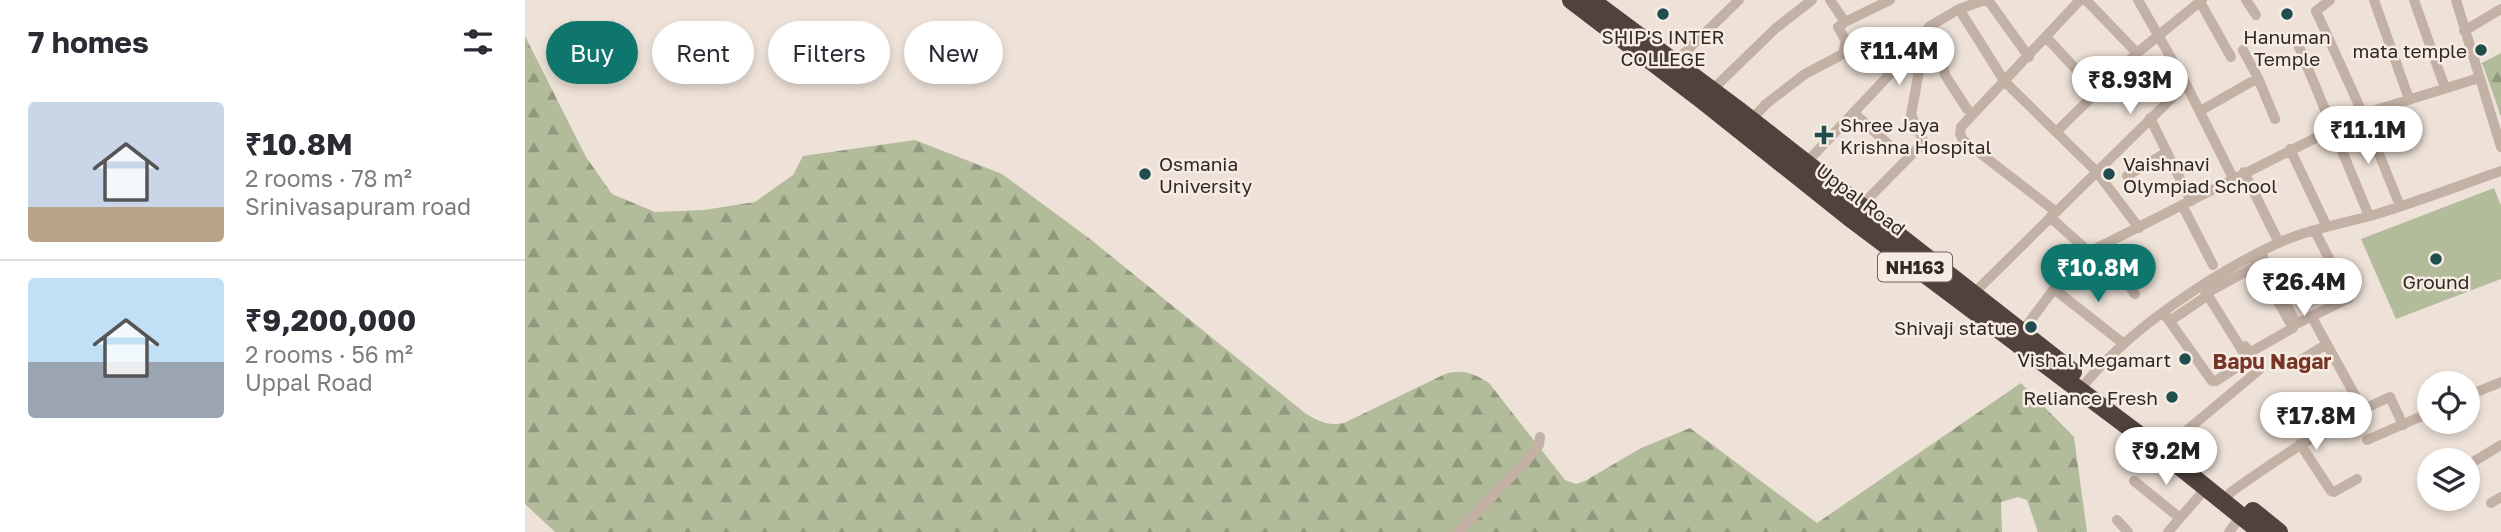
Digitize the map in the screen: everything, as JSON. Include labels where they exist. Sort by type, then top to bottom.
[{"type":"highway","name":"Uppal Road","points":[[1571,0],[1670,67],[1850,218],[2018,337]]},
{"type":"highway","name":"NH163","points":[[1596,1],[1670,67],[1712,90],[1973,294],[2018,337],[2206,488],[2227,497],[2241,516],[2261,532]]},
{"type":"highway","name":"NH163","points":[[2082,386],[2168,446],[2227,497],[2279,532]]},
{"type":"street","points":[[1670,67],[1739,0]]},
{"type":"street","points":[[1712,90],[1776,27],[1812,0]]},
{"type":"street","points":[[1830,0],[1845,22]]},
{"type":"street","points":[[1751,120],[1766,104],[1805,74],[1843,54],[1846,41],[1838,27],[1890,0]]},
{"type":"street","points":[[1806,163],[1890,74],[1926,30],[1959,9],[1986,0],[2029,57]]},
{"type":"street","points":[[2080,0],[1961,127],[1960,134],[1963,140],[2052,214],[2089,252]]},
{"type":"street","points":[[2086,0],[2137,53]]},
{"type":"street","points":[[2138,0],[2186,83],[2233,178]]},
{"type":"street","points":[[2246,0],[2256,15]]},
{"type":"street","points":[[2330,0],[2316,11],[2363,114],[2400,206]]},
{"type":"street","points":[[2374,0],[2409,99]]},
{"type":"street","points":[[2414,0],[2445,88]]},
{"type":"street","points":[[2456,0],[2501,146]]},
{"type":"street","points":[[2056,132],[2137,53],[2200,1],[2231,57]]},
{"type":"street","points":[[1959,9],[2005,82],[2096,171],[2139,228]]},
{"type":"street","points":[[2464,31],[2501,9]]},
{"type":"street","points":[[1926,30],[1939,43],[1948,82],[1967,109]]},
{"type":"street","points":[[1860,207],[1924,142],[1912,121],[1911,112],[1926,30]]},
{"type":"street","points":[[2046,37],[2097,92]]},
{"type":"street","points":[[2297,43],[2369,216]]},
{"type":"street","points":[[2243,50],[2275,119]]},
{"type":"street","points":[[1869,53],[1890,74]]},
{"type":"street","points":[[2200,111],[2258,78]]},
{"type":"street","points":[[2018,337],[2054,289],[2089,252],[2363,114],[2479,78]]},
{"type":"street","points":[[1973,294],[2186,83]]},
{"type":"street","points":[[1854,113],[1889,145]]},
{"type":"street","points":[[2150,118],[2167,152],[2213,265]]},
{"type":"street","points":[[2290,149],[2327,227]]},
{"type":"street","points":[[2127,176],[2167,152]]},
{"type":"street","points":[[2082,386],[2124,344],[2163,312],[2207,289],[2279,243],[2400,206],[2501,171]]},
{"type":"street","points":[[2244,172],[2279,243]]},
{"type":"street","points":[[2257,258],[2296,324],[2349,298],[2315,230]]},
{"type":"street","points":[[2100,246],[2135,294]]},
{"type":"street","points":[[2207,289],[2249,353],[2293,328],[2257,258]]},
{"type":"street","points":[[2054,289],[2124,344]]},
{"type":"street","points":[[2163,312],[2212,381],[2216,381],[2247,358],[2207,289]]},
{"type":"street","points":[[2170,321],[2207,289]]},
{"type":"street","points":[[2314,321],[2362,408]]},
{"type":"street","points":[[2291,366],[2327,344]]},
{"type":"street","points":[[2168,446],[2259,370]]},
{"type":"street","points":[[2480,391],[2501,382]]},
{"type":"street","points":[[2227,497],[2300,444],[2362,408],[2389,397],[2403,425]]},
{"type":"street","points":[[2367,440],[2417,419]]},
{"type":"street","points":[[1459,532],[1535,451],[1540,437]]},
{"type":"street","points":[[2300,444],[2332,491],[2357,479]]},
{"type":"street","points":[[2480,458],[2501,445]]},
{"type":"street","points":[[2134,481],[2180,519]]},
{"type":"street","points":[[2168,532],[2206,488]]},
{"type":"street","points":[[2229,532],[2241,516]]},
{"type":"street","points":[[2117,520],[2128,532]]},
{"type":"green space","points":[[525,36],[546,78],[546,84],[549,84],[586,157],[612,194],[655,212],[704,210],[755,202],[793,175],[803,156],[915,140],[1002,174],[1090,239],[1305,413],[1319,421],[1328,424],[1344,423],[1445,374],[1468,373],[1489,383],[1565,480],[1576,484],[1585,481],[1641,448],[1690,428],[1817,523],[2021,383],[2074,437],[2087,532],[2038,532],[2027,500],[2018,497],[2001,502],[2002,532],[555,532],[525,504]]},
{"type":"green space","points":[[2501,53],[2501,116],[2482,63]]},
{"type":"green space","name":"Ground","points":[[2494,188],[2501,206],[2501,279],[2396,319],[2361,239]]},
{"type":"place","name":"SHIP'S INTER COLLEGE","points":[[1663,14]]},
{"type":"place","name":"Hanuman Temple","points":[[2287,14]]},
{"type":"place","name":"mata temple","points":[[2481,50]]},
{"type":"place","name":"Shree Jaya Krishna Hospital","points":[[1824,135]]},
{"type":"place","name":"Osmania University","points":[[1145,174]]},
{"type":"place","name":"Vaishnavi Olympiad School","points":[[2109,174]]},
{"type":"place","name":"Ground","points":[[2436,259]]},
{"type":"place","name":"Shivaji statue","points":[[2031,327]]},
{"type":"place","name":"Vishal Megamart","points":[[2185,359]]},
{"type":"place","name":"Reliance Fresh","points":[[2172,397]]},
{"type":"district","name":"Bapu Nagar","points":[[2272,361]]}]
